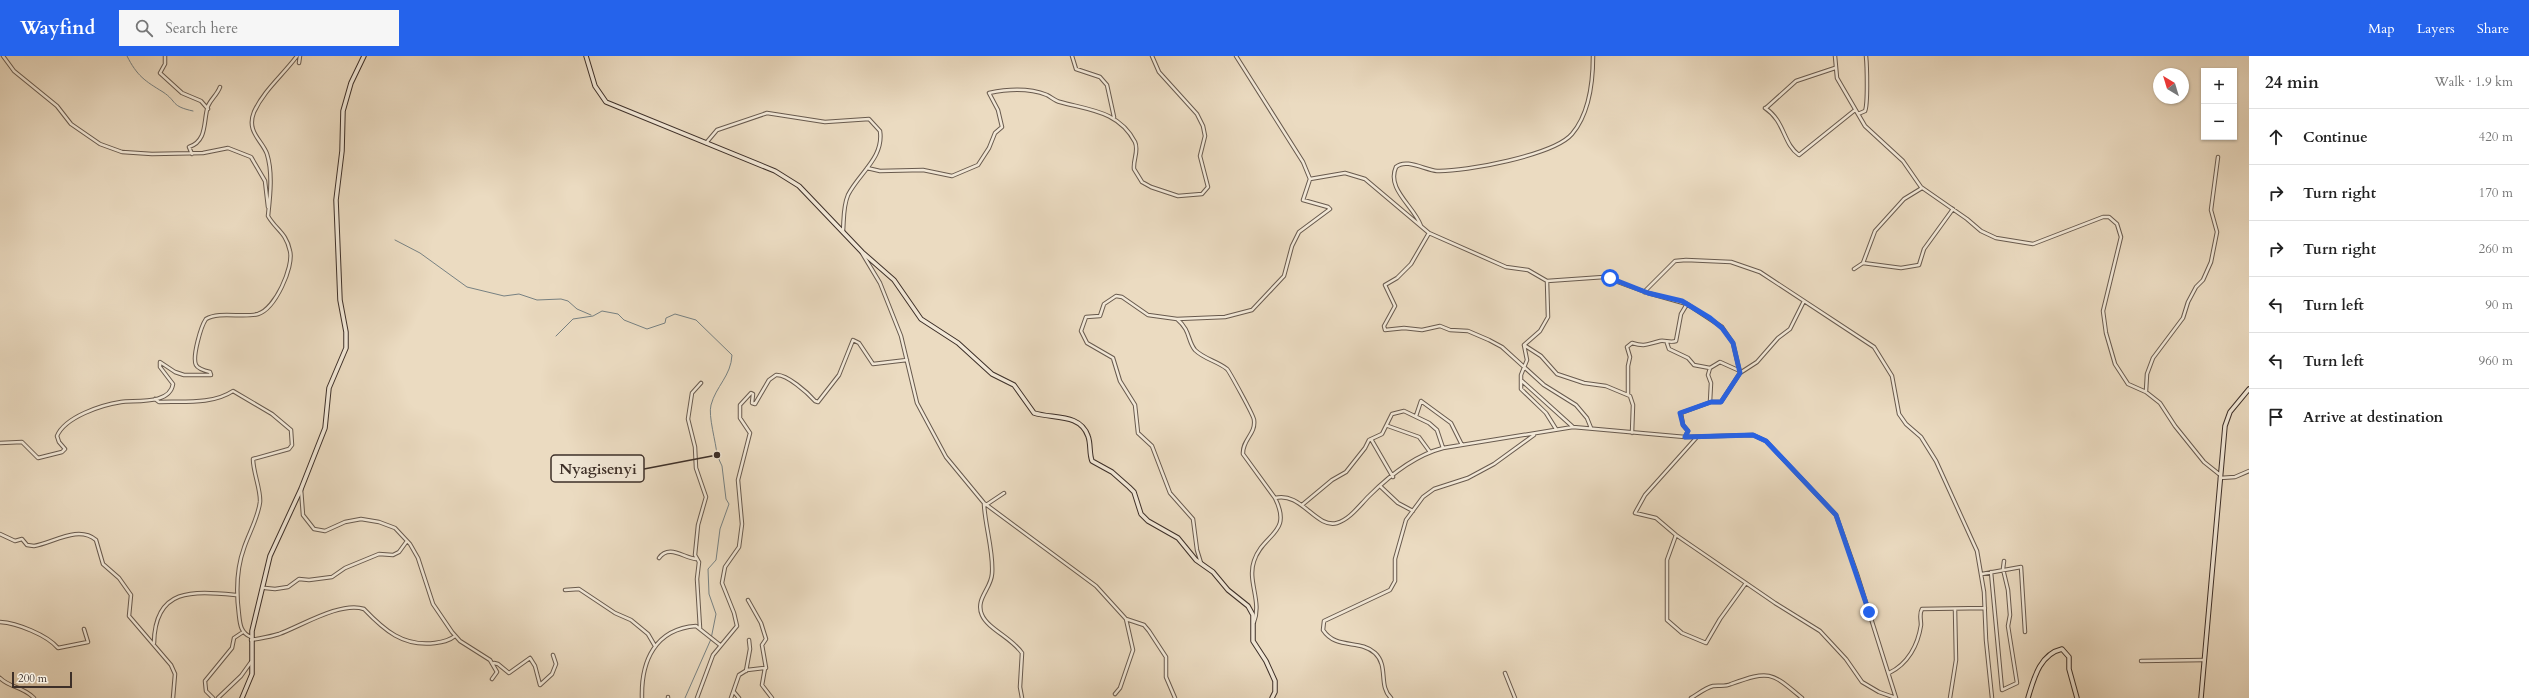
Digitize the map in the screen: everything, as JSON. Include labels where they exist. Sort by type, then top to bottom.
[{"type":"main road","points":[[242,698],[252,674],[251,639],[270,556],[301,489],[325,428],[329,388],[346,348],[346,332],[340,300],[336,200],[342,151],[342,111],[351,83],[364,56]]},
{"type":"main road","points":[[586,56],[595,86],[606,102],[775,171],[792,181],[862,252],[897,282],[921,319],[958,343],[992,374],[1014,385],[1034,413],[1066,417],[1082,427],[1088,436],[1092,461],[1112,472],[1134,492],[1141,514],[1148,521],[1178,538],[1191,555],[1213,572],[1228,590],[1245,602],[1252,612],[1253,641],[1266,661],[1275,681],[1275,692],[1272,698]]},
{"type":"main road","points":[[2201,698],[2219,476],[2226,419],[2249,389]]},
{"type":"main road","points":[[2028,698],[2043,660],[2049,655],[2062,649],[2069,657],[2069,669],[2077,698]]},
{"type":"street","points":[[3,56],[14,71],[57,106],[71,124],[100,144],[122,152],[192,154],[228,148],[251,157],[265,180],[268,210]]},
{"type":"street","points":[[166,56],[165,64],[160,70],[162,75],[182,93],[201,101],[208,109]]},
{"type":"street","points":[[298,56],[298,63]]},
{"type":"street","points":[[0,443],[22,442],[29,447],[36,457],[40,458],[65,450],[57,436],[65,425],[72,420],[121,402],[155,399],[170,391],[173,384],[160,367],[160,362],[184,375],[211,375],[211,373],[198,368],[195,353],[206,319],[257,314],[266,309],[273,302],[285,279],[291,258],[281,230],[268,216],[267,154],[255,137],[253,117],[272,84],[298,56]]},
{"type":"street","points":[[1072,56],[1076,69],[1100,77],[1107,85],[1114,118]]},
{"type":"street","points":[[867,168],[880,171],[923,170],[942,176],[952,176],[974,168],[986,153],[994,133],[1002,127],[998,110],[989,93],[1029,90],[1047,95],[1060,102],[1102,112],[1114,118],[1135,143],[1137,149],[1134,167],[1142,182],[1178,196],[1200,195],[1206,190],[1208,182],[1200,156],[1205,136],[1203,126],[1197,114],[1159,72],[1152,56]]},
{"type":"street","points":[[1201,563],[1196,547],[1193,519],[1170,492],[1152,446],[1138,433],[1135,405],[1120,381],[1113,358],[1106,352],[1090,346],[1081,331],[1086,317],[1100,316],[1104,304],[1116,296],[1122,297],[1148,315],[1177,319],[1225,317],[1252,310],[1284,276],[1292,246],[1299,232],[1330,209],[1328,207],[1303,200],[1310,179],[1296,150],[1236,56]]},
{"type":"street","points":[[1835,56],[1835,68],[1840,84],[1870,132],[1903,161],[1922,188],[1986,233],[2028,244],[2038,242],[2103,217],[2109,217],[2114,221],[2121,237],[2105,301],[2103,321],[2110,353],[2120,374],[2131,386],[2146,392],[2160,403],[2175,426],[2204,462],[2219,476],[2235,477],[2249,471]]},
{"type":"street","points":[[1858,114],[1865,112],[1866,106],[1868,71],[1866,56]]},
{"type":"street","points":[[1421,226],[1395,185],[1393,175],[1396,167],[1405,163],[1438,171],[1482,167],[1518,158],[1561,142],[1576,129],[1585,108],[1589,94],[1594,57]]},
{"type":"street","points":[[1835,68],[1796,81],[1766,108],[1780,122],[1789,143],[1799,155],[1855,110]]},
{"type":"street","points":[[192,154],[189,147],[196,143],[204,131],[208,109],[220,87]]},
{"type":"street","points":[[706,143],[716,130],[767,113],[825,122],[868,118],[881,133],[875,159],[848,196],[843,209],[842,232]]},
{"type":"street","points":[[2146,392],[2146,374],[2153,358],[2183,318],[2192,294],[2203,280],[2211,262],[2217,232],[2211,210],[2218,157]]},
{"type":"street","points":[[1310,179],[1345,173],[1365,179],[1429,233],[1506,267],[1528,270],[1547,281],[1604,277],[1644,292],[1687,304],[1722,328],[1733,343],[1740,372]]},
{"type":"street","points":[[1854,269],[1863,263],[1876,230],[1904,199],[1922,188]]},
{"type":"street","points":[[1863,263],[1901,268],[1919,265],[1927,244],[1953,209]]},
{"type":"street","points":[[1429,233],[1409,266],[1385,285],[1395,306],[1384,326],[1386,330],[1404,328],[1422,330],[1436,326],[1468,331],[1499,344],[1548,388],[1576,405],[1587,418],[1592,428]]},
{"type":"street","points":[[862,252],[882,288],[901,336],[915,398],[924,418],[946,457],[984,504],[1096,586],[1126,619],[1144,626],[1163,650],[1166,657],[1166,677],[1175,698]]},
{"type":"street","points":[[1644,292],[1675,262],[1722,260],[1754,269],[1863,338],[1882,356],[1895,384],[1899,414],[1906,424],[1921,437],[1940,470],[1956,509],[1972,540],[1982,574],[1992,698]]},
{"type":"street","points":[[1524,345],[1540,331],[1546,321],[1549,307],[1545,290],[1547,281]]},
{"type":"street","points":[[1685,437],[1688,431],[1683,425],[1680,413],[1710,402],[1723,401],[1740,372],[1757,362],[1778,338],[1790,329],[1804,301]]},
{"type":"street","points":[[1632,433],[1633,405],[1628,394],[1628,366],[1630,357],[1627,348],[1632,343],[1647,346],[1661,341],[1667,343],[1676,341],[1681,314],[1687,304]]},
{"type":"street","points":[[1177,319],[1188,330],[1196,351],[1227,369],[1237,389],[1248,403],[1254,417],[1254,426],[1253,432],[1244,445],[1244,454],[1274,498],[1281,513],[1279,528],[1261,547],[1252,567],[1257,605],[1253,624]]},
{"type":"street","points":[[697,698],[713,655],[734,630],[737,622],[722,582],[725,567],[736,554],[741,538],[738,480],[750,433],[740,418],[738,409],[741,404],[751,393],[753,394],[752,403],[755,404],[769,380],[776,375],[784,375],[808,394],[815,402],[818,402],[839,375],[853,340],[859,343],[875,364],[907,360]]},
{"type":"street","points":[[1667,343],[1669,350],[1688,358],[1694,365],[1710,368],[1720,362],[1740,372]]},
{"type":"street","points":[[1524,345],[1527,360],[1521,381],[1522,391],[1546,412],[1556,429]]},
{"type":"street","points":[[1524,345],[1540,356],[1557,374],[1628,394]]},
{"type":"street","points":[[1710,368],[1708,375],[1711,383],[1710,402]]},
{"type":"street","points":[[1521,381],[1573,427]]},
{"type":"street","points":[[700,628],[697,579],[699,562],[696,559],[698,525],[706,497],[696,468],[688,414],[692,393],[701,383]]},
{"type":"street","points":[[155,399],[159,402],[202,401],[216,399],[232,391],[272,414],[291,430],[292,445],[290,449],[253,459],[260,502],[250,536],[244,548],[237,574],[237,595],[240,624],[243,632],[251,639],[272,636],[335,610],[360,607],[364,608],[392,634],[406,641],[426,644],[446,641],[455,636]]},
{"type":"street","points":[[1416,416],[1421,401],[1451,423],[1462,445]]},
{"type":"street","points":[[1302,505],[1332,480],[1346,472],[1371,439],[1382,434],[1388,426],[1388,419],[1392,414],[1404,411],[1435,427],[1443,448]]},
{"type":"street","points":[[1388,426],[1419,437],[1430,452]]},
{"type":"street","points":[[1274,498],[1282,496],[1302,505],[1323,522],[1333,524],[1352,514],[1393,477],[1430,452],[1443,448],[1534,435],[1556,429],[1573,427],[1697,438],[1759,436],[1831,508],[1844,536],[1896,698]]},
{"type":"street","points":[[1391,698],[1384,688],[1384,668],[1376,654],[1363,647],[1335,642],[1326,635],[1323,627],[1327,619],[1390,590],[1395,581],[1395,559],[1403,528],[1413,510],[1434,489],[1468,478],[1512,452],[1534,435]]},
{"type":"street","points":[[1697,438],[1645,495],[1635,513],[1656,518],[1676,535],[1793,615],[1820,631],[1846,659],[1862,682],[1879,692],[1896,698]]},
{"type":"street","points":[[1371,439],[1393,477]]},
{"type":"street","points":[[1381,487],[1398,503],[1413,510]]},
{"type":"street","points":[[301,489],[303,515],[314,529],[324,532],[345,522],[361,519],[390,525],[407,541],[423,570],[433,604],[455,636],[494,663],[498,664],[509,673],[530,658],[535,666],[540,685],[555,669],[556,664],[553,655]]},
{"type":"street","points":[[984,504],[1004,493]]},
{"type":"street","points":[[984,504],[993,573],[980,604],[981,613],[985,620],[1005,635],[1022,653],[1020,687],[1022,698]]},
{"type":"street","points":[[0,534],[16,541],[22,539],[27,545],[34,546],[69,536],[94,538],[98,542],[106,568],[119,578],[131,595],[129,616],[154,644],[175,674],[173,698]]},
{"type":"street","points":[[1676,535],[1667,560],[1667,620],[1680,631],[1706,643],[1720,619],[1746,583]]},
{"type":"street","points":[[265,588],[275,590],[288,587],[299,578],[309,580],[332,577],[345,568],[379,554],[393,555],[399,552],[407,541]]},
{"type":"street","points":[[659,558],[669,552],[682,553],[696,559]]},
{"type":"street","points":[[1991,572],[2002,690],[2017,683],[2008,626],[2008,590],[2003,569],[2004,561]]},
{"type":"street","points":[[1982,574],[2003,569],[2021,567],[2024,632]]},
{"type":"street","points":[[565,590],[579,590],[615,613],[631,620],[648,634],[655,646]]},
{"type":"street","points":[[154,644],[154,632],[157,619],[174,598],[198,591],[237,595]]},
{"type":"street","points":[[748,600],[761,622],[766,639],[762,645],[766,668],[762,684],[772,698]]},
{"type":"street","points":[[1889,673],[1901,667],[1914,649],[1920,627],[1922,609],[1956,609],[1970,607],[1985,608]]},
{"type":"street","points":[[1950,698],[1956,660],[1956,609]]},
{"type":"street","points":[[1115,694],[1120,688],[1132,650],[1126,619]]},
{"type":"street","points":[[0,622],[14,624],[49,639],[58,648],[88,642],[84,629]]},
{"type":"street","points":[[642,698],[645,662],[655,646],[671,632],[693,626],[700,628],[720,646]]},
{"type":"street","points":[[212,698],[206,691],[205,681],[232,648],[234,638],[243,632]]},
{"type":"street","points":[[746,671],[750,658],[749,640]]},
{"type":"street","points":[[2140,661],[2204,660]]},
{"type":"street","points":[[218,698],[241,676],[251,662]]},
{"type":"street","points":[[492,679],[497,672],[494,663]]},
{"type":"street","points":[[731,698],[738,676],[746,671],[766,668]]},
{"type":"street","points":[[1505,673],[1516,698]]},
{"type":"street","points":[[1691,698],[1710,687],[1731,685],[1748,677],[1762,675],[1782,680],[1802,698]]},
{"type":"street","points":[[0,678],[7,685],[26,691],[34,698]]},
{"type":"street","points":[[734,692],[739,698]]},
{"type":"waterway","points":[[127,56],[134,69],[146,81],[168,95],[177,105],[193,111]]},
{"type":"waterway","points":[[395,240],[420,253],[467,287],[504,296],[519,294],[537,300],[561,299],[568,301],[577,309],[591,315]]},
{"type":"waterway","points":[[556,336],[573,319],[593,316],[602,311],[618,314],[624,320],[647,329],[665,323],[666,318],[675,314],[696,320],[732,355],[729,369],[713,398],[710,410],[717,455],[722,466],[726,499],[729,504],[720,529],[716,560],[708,569],[709,594],[716,614],[711,639],[685,698]]},
{"type":"place","name":"Nyagisenyi","points":[[717,455]]},
{"type":"route","points":[[1610,278],[1648,293],[1666,296],[1682,301],[1702,312],[1722,328],[1733,343],[1739,363],[1740,373],[1723,401],[1711,402],[1680,413],[1683,425],[1688,431],[1685,437],[1753,435],[1763,438],[1836,515],[1869,612]]}]
